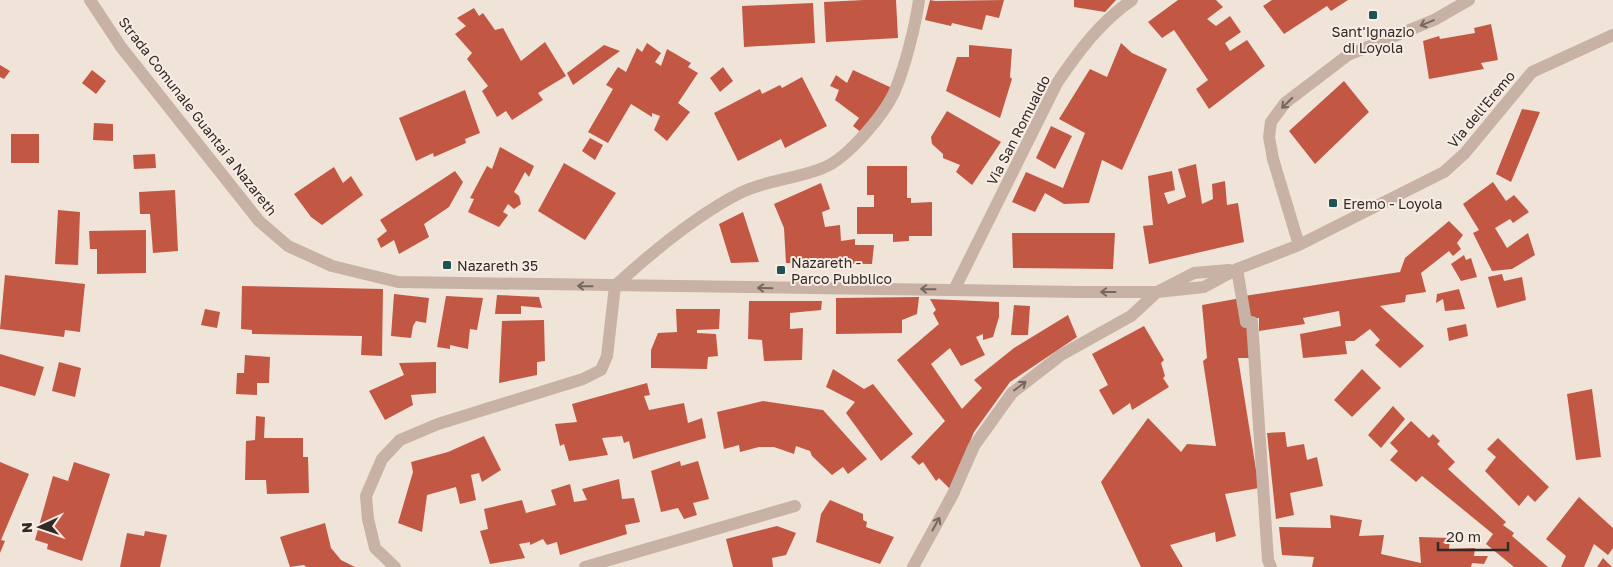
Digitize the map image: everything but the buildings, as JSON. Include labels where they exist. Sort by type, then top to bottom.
[{"type":"street","name":"Strada Comunale Guantai a Nazareth","points":[[90,0],[120,47],[259,221],[288,246],[332,266],[398,282],[1157,292],[1204,287],[1237,269]]},
{"type":"street","points":[[395,567],[375,548],[368,519],[366,496],[382,459],[400,440],[438,424],[583,379],[601,370],[607,356],[615,286],[640,263],[715,207],[742,192],[822,169],[850,151],[864,136],[895,89],[920,0]]},
{"type":"street","name":"Via San Romualdo","points":[[954,290],[1057,83],[1078,52],[1109,18],[1132,0]]},
{"type":"street","points":[[1299,245],[1273,158],[1269,137],[1271,122],[1285,103],[1348,55],[1434,20],[1469,0]]},
{"type":"street","name":"Via dell'Eremo","points":[[1237,269],[1299,245],[1444,172],[1465,154],[1532,72],[1613,35]]},
{"type":"street","points":[[1237,269],[1246,322],[1252,322],[1268,560],[1271,567]]},
{"type":"street","points":[[913,567],[953,494],[974,446],[1012,393],[1061,355],[1131,316],[1157,292]]},
{"type":"street","points":[[585,567],[795,506]]},
{"type":"place","name":"Sant'Ignazio di Loyola","points":[[1373,15]]},
{"type":"place","name":"Eremo - Loyola","points":[[1333,203]]},
{"type":"place","name":"Nazareth 35","points":[[447,265]]},
{"type":"place","name":"Nazareth - Parco Pubblico","points":[[781,270]]}]
